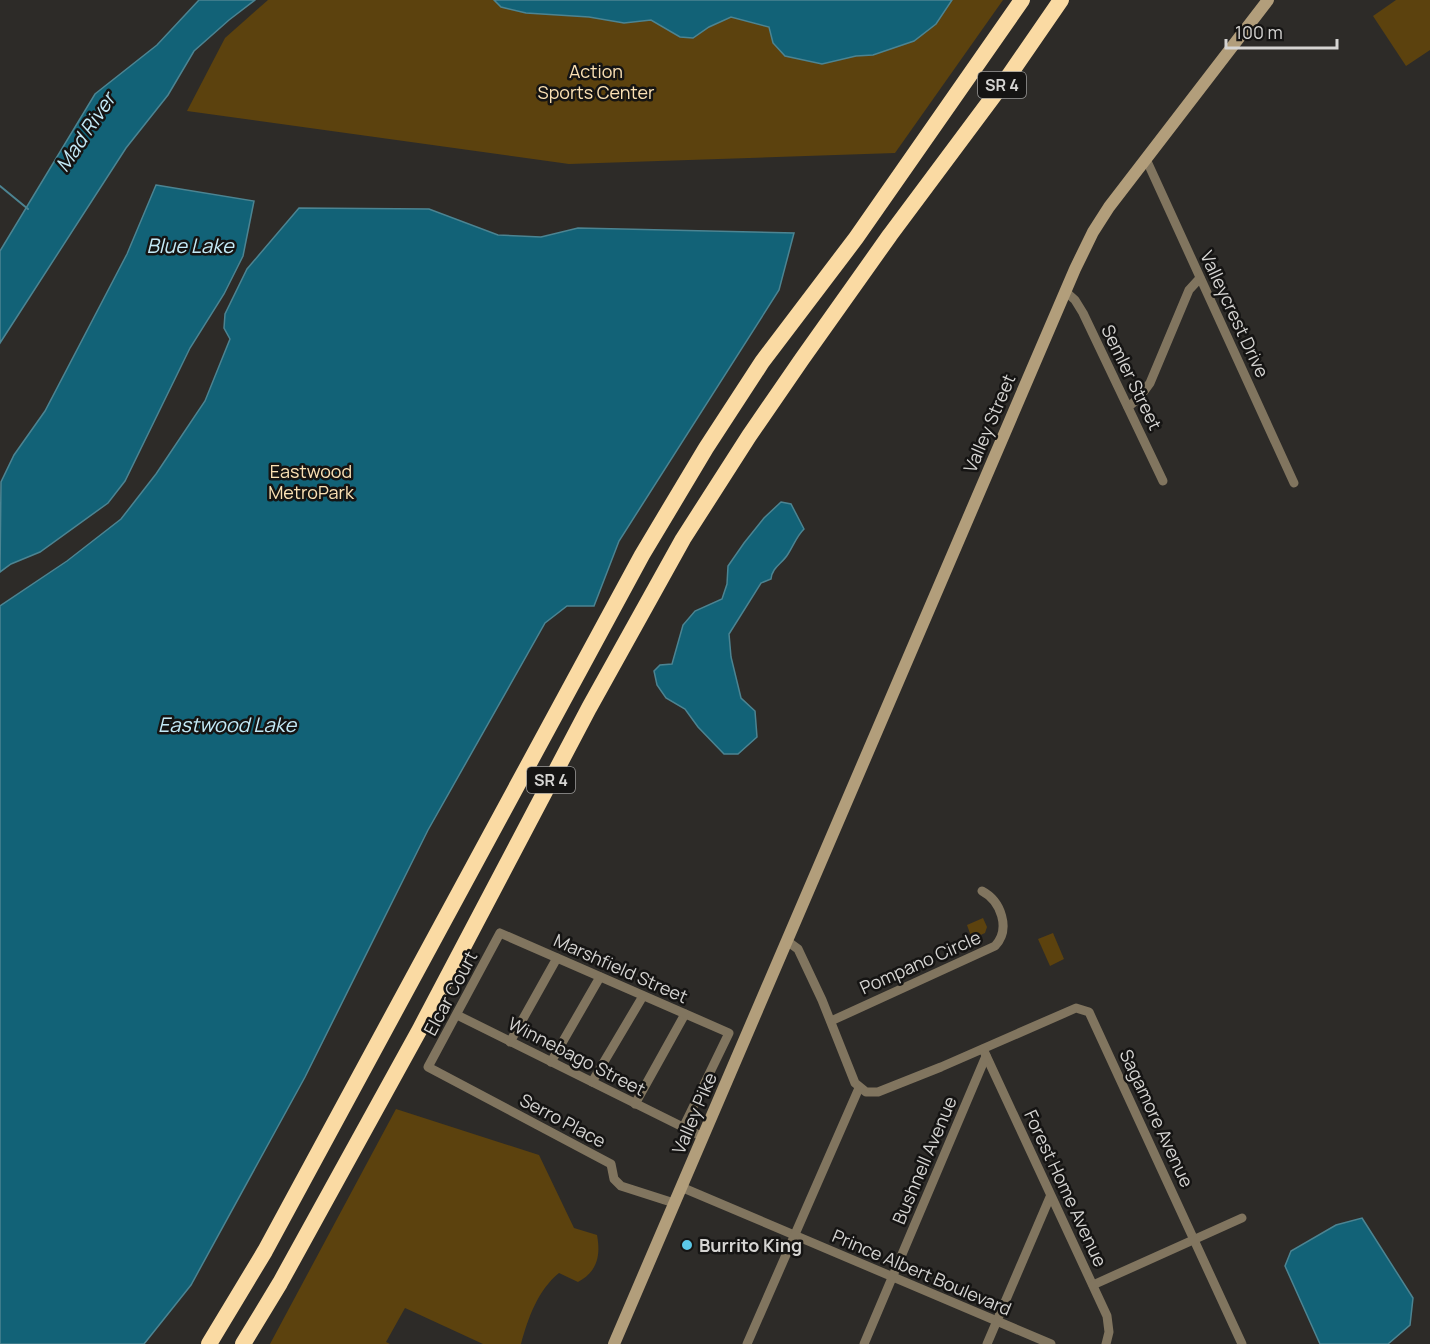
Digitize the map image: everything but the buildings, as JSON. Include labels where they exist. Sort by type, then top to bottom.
[{"type":"highway","name":"SR 4","points":[[208,1344],[265,1251],[642,555],[706,448],[762,362],[856,238],[1022,0]]},
{"type":"highway","name":"SR 4","points":[[243,1344],[420,1029],[589,708],[683,539],[802,359],[890,235],[1010,74],[1061,0]]},
{"type":"street","name":"Valley Street","points":[[806,896],[1065,291],[1103,217],[1268,0]]},
{"type":"street","name":"Valleycrest Drive","points":[[1146,159],[1294,483]]},
{"type":"street","points":[[1128,407],[1150,383],[1189,290],[1200,278]]},
{"type":"street","name":"Semler Street","points":[[1065,291],[1075,300],[1083,313],[1163,481]]},
{"type":"street","name":"Pompano Circle","points":[[831,1021],[995,946],[1002,936],[1003,921],[993,899],[982,891]]},
{"type":"street","name":"Valley Pike","points":[[614,1344],[806,896]]},
{"type":"street","name":"Marshfield Street","points":[[500,933],[729,1033],[683,1128]]},
{"type":"street","name":"Elcar Court","points":[[428,1067],[500,933]]},
{"type":"street","points":[[747,1344],[859,1088],[798,949],[787,940]]},
{"type":"street","points":[[510,1042],[557,958]]},
{"type":"street","points":[[551,1062],[600,977]]},
{"type":"street","points":[[592,1082],[643,996]]},
{"type":"street","name":"Sagamore Avenue","points":[[859,1088],[866,1092],[878,1092],[985,1052],[1076,1008],[1089,1012],[1242,1344]]},
{"type":"street","points":[[635,1104],[685,1014]]},
{"type":"street","name":"Winnebago Street","points":[[457,1015],[704,1137]]},
{"type":"street","name":"Forest Home Avenue","points":[[985,1052],[1050,1197],[1107,1316],[1106,1344]]},
{"type":"street","name":"Bushnell Avenue","points":[[864,1344],[985,1052]]},
{"type":"street","name":"Serro Place","points":[[428,1067],[610,1164],[614,1179],[621,1186],[674,1203]]},
{"type":"street","name":"Prince Albert Boulevard","points":[[681,1187],[1051,1344]]},
{"type":"street","points":[[987,1344],[1050,1197]]},
{"type":"street","points":[[1093,1285],[1242,1218]]},
{"type":"green space","name":"Action Sports Center","points":[[268,0],[1003,0],[895,153],[569,164],[187,111],[225,38]]},
{"type":"green space","points":[[1396,0],[1430,0],[1430,50],[1406,66],[1373,16]]},
{"type":"green space","points":[[983,918],[987,927],[985,933],[972,939],[967,925]]},
{"type":"green space","points":[[1053,933],[1064,959],[1050,966],[1038,939]]},
{"type":"green space","points":[[396,1109],[539,1155],[574,1228],[597,1235],[596,1263],[590,1273],[578,1282],[559,1273],[552,1280],[535,1305],[521,1344],[483,1344],[405,1308],[386,1342],[390,1344],[270,1344]]},
{"type":"water","name":"Mad River","points":[[199,0],[255,0],[194,51],[168,95],[126,148],[0,343],[0,251],[95,94],[157,45]]},
{"type":"water","points":[[494,0],[952,0],[936,24],[914,41],[873,55],[856,56],[822,64],[785,56],[773,43],[769,27],[731,17],[709,27],[693,38],[680,37],[651,20],[624,23],[589,17],[526,13],[501,7]]},
{"type":"water","name":"Blue Lake","points":[[156,185],[254,201],[243,256],[224,294],[190,348],[125,481],[108,503],[40,552],[11,564],[0,572],[1,482],[14,455],[45,411],[127,254]]},
{"type":"water","name":"Eastwood Lake","points":[[299,208],[429,209],[498,235],[541,237],[578,228],[794,233],[779,290],[619,541],[594,606],[567,606],[545,623],[428,830],[305,1077],[191,1285],[144,1344],[0,1344],[0,606],[67,561],[121,519],[156,474],[205,401],[230,339],[224,328],[225,314],[247,269]]},
{"type":"water","points":[[781,502],[791,504],[804,529],[786,557],[773,571],[771,579],[761,583],[729,634],[731,657],[741,698],[755,711],[757,737],[738,754],[724,754],[698,727],[685,709],[666,698],[657,685],[654,671],[660,665],[672,664],[683,625],[695,611],[722,599],[727,584],[728,566],[764,518]]},
{"type":"water","points":[[1362,1218],[1413,1298],[1410,1325],[1388,1344],[1320,1344],[1285,1266],[1291,1251],[1336,1225]]},
{"type":"waterway","points":[[0,186],[28,209]]},
{"type":"place","name":"Burrito King","points":[[687,1245]]},
{"type":"park label","name":"Eastwood MetroPark","points":[[311,481]]}]
